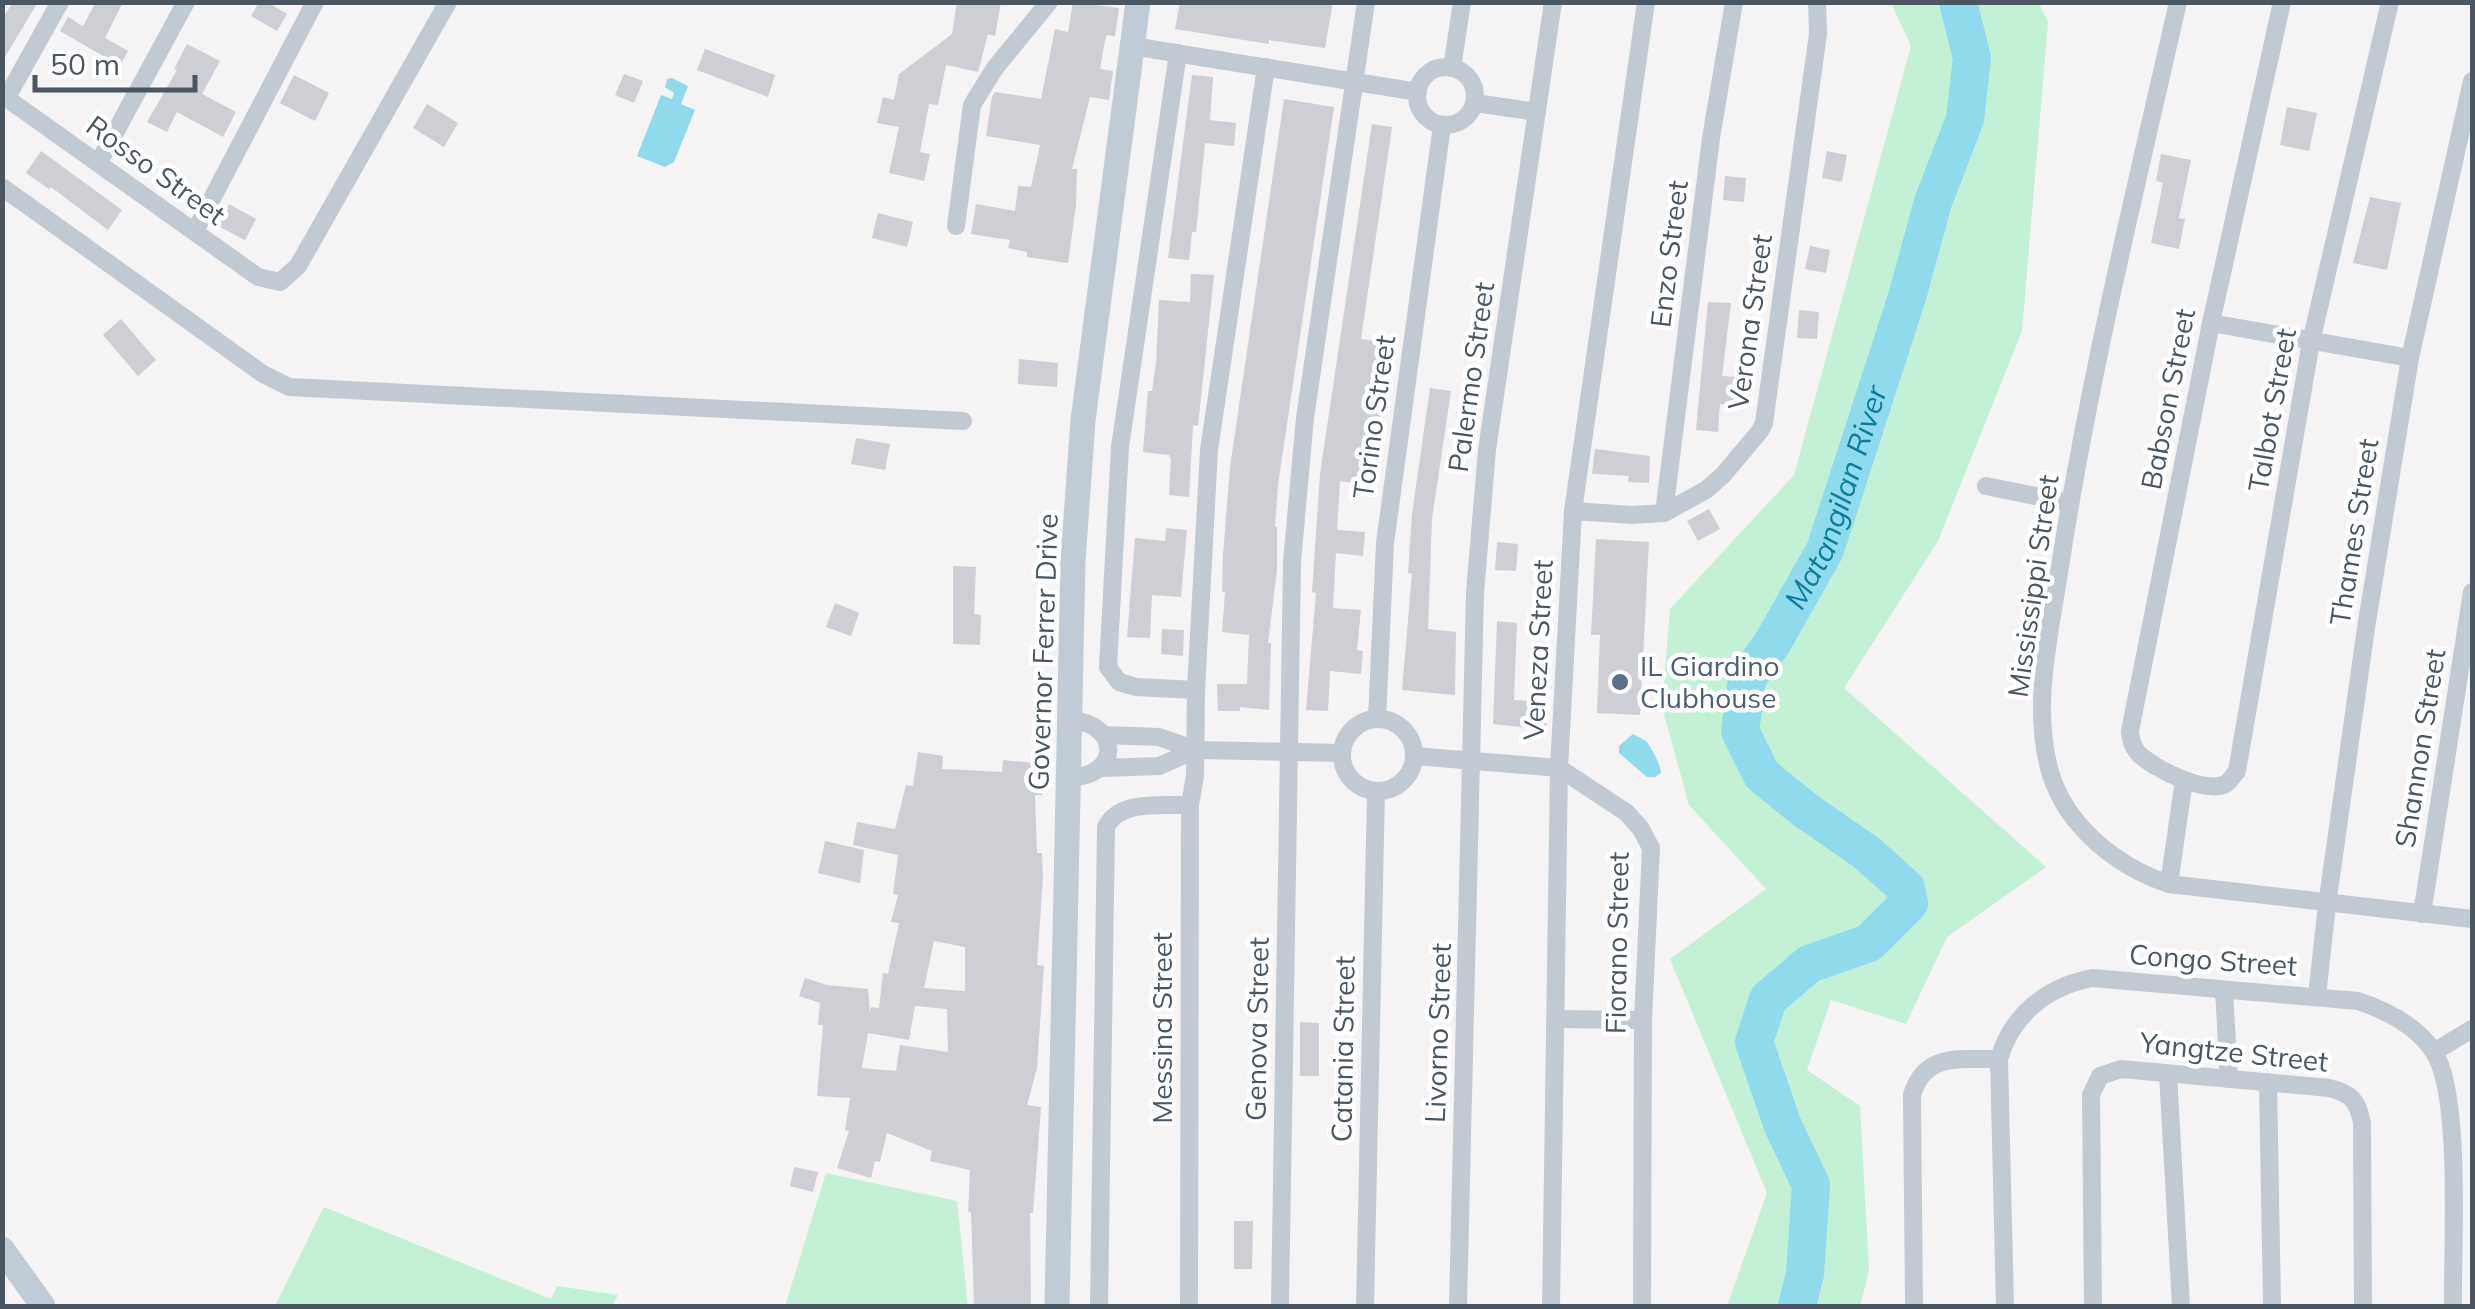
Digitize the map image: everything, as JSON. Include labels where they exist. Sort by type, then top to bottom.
[{"type":"main road","name":"Governor Ferrer Drive","points":[[1057,1306],[1073,561],[1083,420],[1138,2]]},
{"type":"main road","points":[[2,1249],[43,1306]]},
{"type":"street","points":[[5,96],[60,2]]},
{"type":"street","points":[[99,162],[186,2]]},
{"type":"street","points":[[195,232],[315,2]]},
{"type":"street","name":"Rosso Street","points":[[5,96],[258,278],[280,282],[298,266],[448,2]]},
{"type":"street","points":[[956,226],[972,105],[995,68],[1049,2]]},
{"type":"street","name":"Genova Street","points":[[1280,1306],[1292,562],[1305,418],[1366,2]]},
{"type":"street","points":[[1452,68],[1462,2]]},
{"type":"street","name":"Palermo Street","points":[[1472,761],[1475,593],[1487,450],[1553,2]]},
{"type":"street","name":"Veneza Street","points":[[1551,1306],[1559,768],[1573,511],[1646,2]]},
{"type":"street","name":"Enzo Street","points":[[1664,513],[1712,138],[1734,2]]},
{"type":"street","name":"Verona Street","points":[[1573,511],[1632,516],[1664,513],[1685,504],[1723,474],[1754,440],[1764,422],[1818,34],[1817,2]]},
{"type":"street","name":"Mississippi Street","points":[[2178,2],[2114,282],[2070,503],[2042,684],[2042,738],[2052,778],[2068,810],[2098,843],[2124,865],[2169,884],[2472,919]]},
{"type":"street","name":"Babson Street","points":[[2184,780],[2139,754],[2131,744],[2130,731],[2211,322],[2282,2]]},
{"type":"street","name":"Talbot Street","points":[[2184,780],[2215,788],[2228,783],[2237,770],[2312,342],[2390,2]]},
{"type":"street","points":[[1132,46],[1418,92]]},
{"type":"street","points":[[1178,54],[1120,446],[1108,668],[1120,682],[1136,687],[1196,690]]},
{"type":"street","name":"Messina Street","points":[[1189,1306],[1190,804],[1196,750],[1209,450],[1266,68]]},
{"type":"street","points":[[1452,68],[1470,80],[1474,102],[1472,111],[1459,122],[1442,125],[1423,114],[1418,92],[1430,72],[1452,68]]},
{"type":"street","name":"Thames Street","points":[[2317,996],[2326,904],[2366,628],[2410,358],[2464,163],[2472,81]]},
{"type":"street","points":[[1474,102],[1537,112]]},
{"type":"street","name":"Torino Street","points":[[1377,718],[1385,543],[1442,125]]},
{"type":"street","points":[[2,187],[264,374],[289,387],[963,421]]},
{"type":"street","points":[[2211,322],[2410,358]]},
{"type":"street","points":[[1986,486],[2070,503]]},
{"type":"street","name":"Shannon Street","points":[[2422,914],[2472,592]]},
{"type":"street","points":[[1377,718],[1404,729],[1415,756],[1404,782],[1391,790],[1376,792],[1350,780],[1341,753],[1352,729],[1377,718]]},
{"type":"street","points":[[1071,720],[1090,721],[1105,735],[1108,752],[1102,768]]},
{"type":"street","points":[[1105,735],[1159,737],[1196,750],[1341,753]]},
{"type":"street","points":[[1069,778],[1087,778],[1102,768],[1160,766],[1196,750]]},
{"type":"street","name":"Fiorano Street","points":[[1415,756],[1559,768],[1627,813],[1642,829],[1651,848],[1643,1020],[1642,1306]]},
{"type":"street","name":"Livorno Street","points":[[1458,1306],[1472,761]]},
{"type":"street","points":[[2169,884],[2184,780]]},
{"type":"street","name":"Catania Street","points":[[1365,1306],[1376,792]]},
{"type":"street","points":[[1099,1306],[1106,828],[1110,819],[1126,808],[1190,804]]},
{"type":"street","name":"Congo Street","points":[[1999,1059],[2009,1034],[2030,1008],[2066,983],[2092,978],[2358,1000],[2386,1010],[2434,1052]]},
{"type":"street","points":[[2224,990],[2228,1079]]},
{"type":"street","points":[[1556,1019],[1643,1020]]},
{"type":"street","points":[[2453,1306],[2451,1119],[2445,1082],[2434,1052],[2472,1029]]},
{"type":"street","points":[[1914,1306],[1912,1095],[1916,1081],[1931,1064],[1999,1059],[2005,1306]]},
{"type":"street","name":"Yangtze Street","points":[[2093,1306],[2091,1095],[2100,1076],[2109,1070],[2329,1088],[2354,1099],[2362,1123],[2363,1306]]},
{"type":"street","points":[[2168,1074],[2180,1306]]},
{"type":"street","points":[[2268,1082],[2272,1306]]},
{"type":"green space","points":[[1891,3],[2039,3],[2048,22],[2022,331],[1938,541],[1844,688],[2046,867],[1947,937],[1906,1024],[1831,1000],[1807,1070],[1860,1106],[1869,1270],[1860,1306],[1727,1306],[1767,1193],[1670,959],[1766,889],[1689,805],[1662,707],[1670,609],[1794,475],[1911,46]]},
{"type":"green space","points":[[826,1173],[957,1201],[968,1306],[785,1306]]},
{"type":"green space","points":[[324,1207],[551,1299],[557,1286],[618,1295],[612,1306],[275,1306]]},
{"type":"water","points":[[667,79],[688,86],[681,104],[695,110],[674,162],[665,167],[637,156],[661,95],[672,99],[674,93],[665,87]]},
{"type":"water","points":[[1633,734],[1646,741],[1655,756],[1661,773],[1655,777],[1647,777],[1619,753],[1619,746]]},
{"type":"building","points":[[13,2],[38,2],[2,62],[2,19]]},
{"type":"building","points":[[96,2],[123,2],[105,38],[128,51],[116,73],[101,65],[105,57],[60,31],[68,17],[83,26]]},
{"type":"building","points":[[259,2],[267,2],[287,14],[277,31],[251,16]]},
{"type":"building","points":[[957,2],[1001,2],[995,36],[988,34],[978,72],[946,65],[938,105],[929,104],[920,152],[930,154],[924,181],[889,173],[899,127],[877,123],[883,97],[894,100],[899,74],[952,34]]},
{"type":"building","points":[[1073,2],[1119,8],[1115,36],[1106,35],[1100,69],[1113,71],[1109,100],[1090,97],[1072,169],[1077,169],[1076,205],[1068,263],[1027,257],[1027,252],[1008,248],[1010,240],[971,234],[976,204],[1015,211],[1018,186],[1031,187],[1040,145],[986,136],[992,96],[995,92],[1041,99],[1055,29],[1068,32]]},
{"type":"building","points":[[1180,2],[1333,2],[1325,48],[1269,40],[1269,44],[1175,29]]},
{"type":"building","points":[[187,44],[220,61],[202,94],[236,112],[223,137],[177,112],[167,132],[147,122]]},
{"type":"building","points":[[705,49],[775,75],[768,97],[697,70]]},
{"type":"building","points":[[624,74],[643,81],[634,103],[615,95]]},
{"type":"building","points":[[294,75],[329,93],[315,121],[280,103]]},
{"type":"building","points":[[1192,75],[1213,77],[1210,120],[1236,123],[1234,146],[1205,143],[1196,232],[1192,232],[1189,260],[1168,258]]},
{"type":"building","points":[[1284,99],[1334,107],[1278,485],[1277,570],[1268,643],[1269,710],[1240,707],[1240,711],[1218,711],[1217,684],[1247,684],[1249,635],[1222,632],[1223,555],[1230,467]]},
{"type":"building","points":[[427,104],[458,123],[444,147],[413,128]]},
{"type":"building","points":[[2287,107],[2317,113],[2309,151],[2280,145]]},
{"type":"building","points":[[1372,124],[1392,127],[1361,339],[1391,344],[1370,486],[1340,481],[1337,530],[1365,532],[1363,556],[1336,553],[1333,608],[1361,610],[1357,650],[1363,651],[1361,674],[1330,671],[1328,711],[1306,710],[1316,593],[1312,592],[1320,474]]},
{"type":"building","points":[[41,151],[122,210],[108,230],[26,173]]},
{"type":"building","points":[[1827,151],[1847,155],[1842,182],[1822,178]]},
{"type":"building","points":[[2161,154],[2191,160],[2179,218],[2185,219],[2179,249],[2151,243],[2163,183],[2156,181]]},
{"type":"building","points":[[1725,176],[1746,178],[1744,202],[1723,200]]},
{"type":"building","points":[[2370,197],[2401,203],[2387,270],[2353,263]]},
{"type":"building","points":[[229,204],[256,219],[245,240],[218,226]]},
{"type":"building","points":[[878,213],[913,222],[907,247],[872,238]]},
{"type":"building","points":[[1810,246],[1830,250],[1826,273],[1805,269]]},
{"type":"building","points":[[1191,274],[1214,275],[1198,426],[1193,425],[1189,497],[1169,495],[1169,455],[1143,452],[1148,391],[1152,391],[1156,363],[1159,300],[1190,302]]},
{"type":"building","points":[[1708,302],[1731,303],[1722,376],[1752,378],[1750,406],[1720,404],[1718,432],[1696,430]]},
{"type":"building","points":[[1799,310],[1819,312],[1817,339],[1797,338]]},
{"type":"building","points":[[121,319],[156,360],[138,376],[103,335]]},
{"type":"building","points":[[1019,359],[1058,363],[1057,387],[1018,384]]},
{"type":"building","points":[[1430,388],[1451,391],[1432,519],[1428,629],[1456,632],[1455,695],[1402,690],[1412,574],[1408,573],[1412,514]]},
{"type":"building","points":[[856,438],[890,444],[885,470],[851,464]]},
{"type":"building","points":[[1595,449],[1650,456],[1649,483],[1628,482],[1629,476],[1592,474]]},
{"type":"building","points":[[1709,509],[1720,529],[1698,541],[1687,521]]},
{"type":"building","points":[[1166,528],[1187,530],[1181,597],[1152,595],[1150,638],[1127,637],[1135,538],[1165,541]]},
{"type":"building","points":[[1596,539],[1649,542],[1640,715],[1597,713],[1600,635],[1591,635]]},
{"type":"building","points":[[1497,542],[1518,544],[1516,571],[1495,570]]},
{"type":"building","points":[[953,566],[976,567],[974,614],[981,615],[980,645],[953,644]]},
{"type":"building","points":[[835,603],[859,613],[851,636],[826,627]]},
{"type":"building","points":[[1497,621],[1517,623],[1514,700],[1548,702],[1546,730],[1493,724]]},
{"type":"building","points":[[1162,629],[1184,630],[1183,656],[1161,654]]},
{"type":"building","points":[[918,752],[943,756],[942,769],[1002,772],[1003,760],[1045,764],[1042,795],[1035,795],[1037,853],[1042,853],[1043,877],[1037,965],[1044,966],[1037,1068],[1027,1105],[1041,1107],[1030,1213],[1031,1306],[974,1306],[968,1212],[970,1170],[930,1161],[932,1151],[887,1133],[880,1162],[875,1161],[871,1178],[837,1168],[849,1131],[845,1130],[850,1098],[817,1096],[823,1025],[818,1025],[820,1003],[799,996],[805,978],[827,985],[868,989],[870,1013],[871,1007],[879,1008],[883,973],[888,974],[899,923],[891,922],[898,895],[893,894],[898,855],[853,845],[857,822],[895,829],[906,785],[913,786]],"holes":[[[934,941],[965,947],[965,991],[924,988]],[[915,1006],[947,1009],[948,1052],[900,1045],[896,1071],[862,1068],[868,1033],[909,1040]]]},
{"type":"building","points":[[825,841],[864,850],[860,883],[818,873]]},
{"type":"building","points":[[1300,1022],[1319,1023],[1319,1076],[1300,1076]]},
{"type":"building","points":[[794,1167],[818,1172],[813,1192],[790,1186]]},
{"type":"building","points":[[1234,1221],[1253,1221],[1252,1269],[1234,1269]]},
{"type":"waterway","name":"Matangilan River","points":[[1797,1306],[1805,1274],[1811,1185],[1783,1126],[1754,1042],[1768,999],[1809,964],[1869,943],[1909,903],[1906,888],[1867,853],[1762,775],[1740,731],[1747,679],[1773,642],[1825,550],[1907,297],[1933,202],[1965,119],[1972,58],[1958,2]]},
{"type":"place","name":"IL Giardino Clubhouse","points":[[1620,682]]}]
